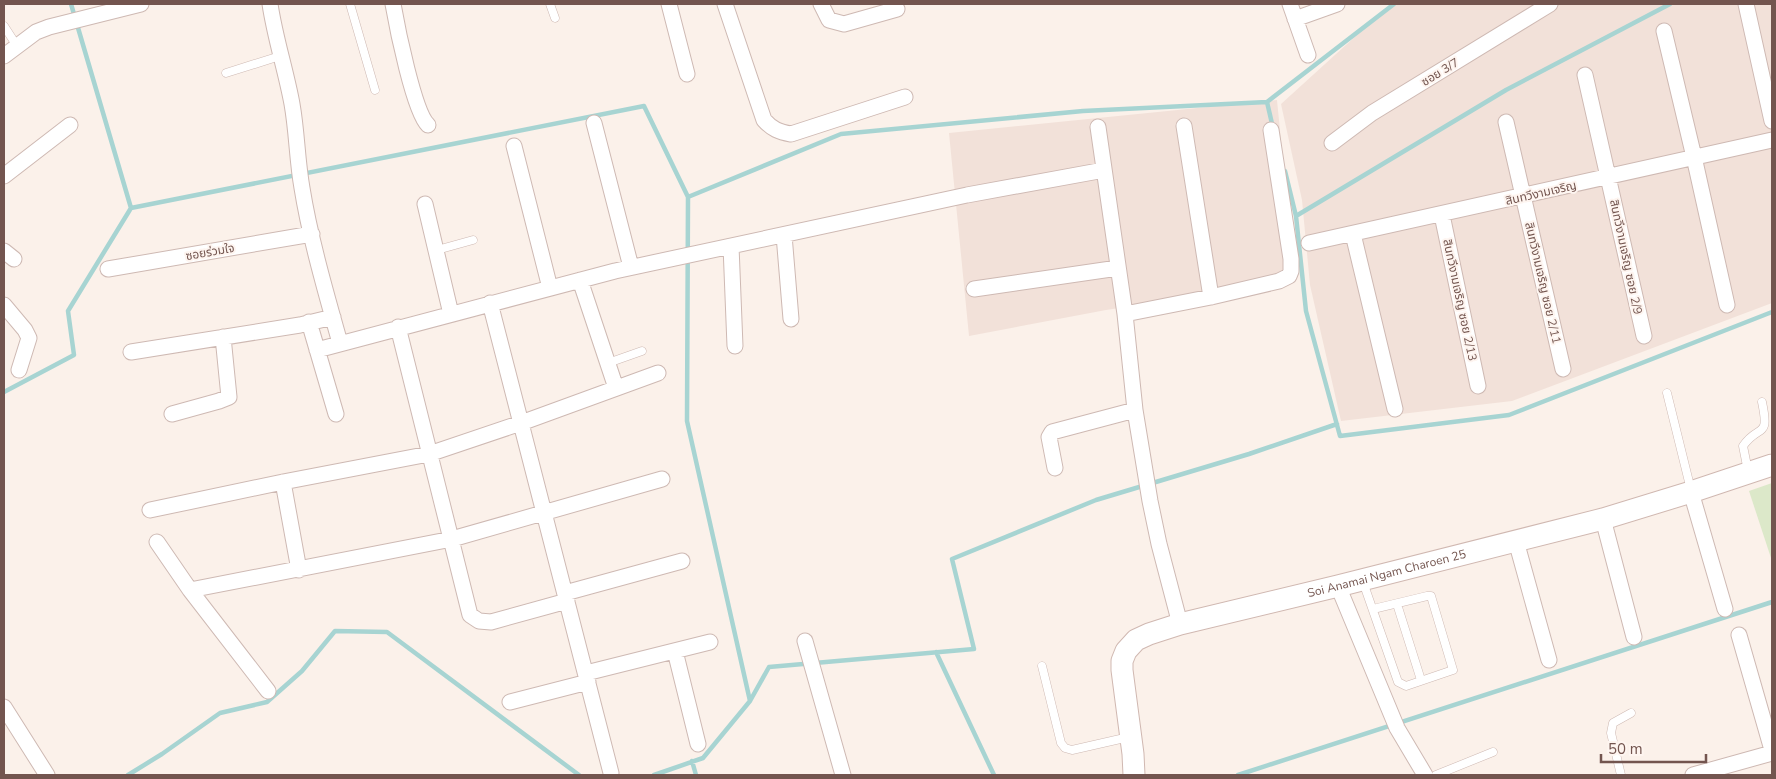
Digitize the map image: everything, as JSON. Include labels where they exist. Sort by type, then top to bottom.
[{"type":"street","points":[[4,56],[36,32],[93,15],[141,4]]},
{"type":"street","points":[[270,4],[292,104],[298,141],[302,187],[340,343]]},
{"type":"street","points":[[393,4],[398,33],[420,114],[428,125]]},
{"type":"street","points":[[669,4],[687,74]]},
{"type":"street","points":[[725,4],[764,120],[780,132],[791,134],[905,97]]},
{"type":"street","points":[[822,4],[829,20],[844,24],[897,9]]},
{"type":"street","points":[[1290,4],[1308,55]]},
{"type":"street","points":[[1295,19],[1337,4]]},
{"type":"street","name":"ซอย 3/7","points":[[1332,143],[1372,114],[1550,4]]},
{"type":"street","points":[[1746,4],[1772,121]]},
{"type":"street","points":[[1664,31],[1727,305]]},
{"type":"street","name":"สินทวีงามเจริญ ซอย 2/9","points":[[1585,75],[1644,336]]},
{"type":"street","name":"สินทวีงามเจริญ ซอย 2/11","points":[[1506,122],[1563,369]]},
{"type":"street","points":[[594,123],[631,267]]},
{"type":"street","points":[[4,176],[70,125]]},
{"type":"street","points":[[1184,126],[1211,297]]},
{"type":"street","points":[[1098,127],[1144,466],[1158,544],[1180,624]]},
{"type":"street","points":[[1124,314],[1211,297],[1280,281],[1289,276],[1291,271],[1290,259],[1270,130]]},
{"type":"street","name":"สินทวีงามเจริญ","points":[[1310,243],[1524,197],[1772,140]]},
{"type":"street","points":[[514,146],[550,288]]},
{"type":"street","points":[[317,350],[398,327],[669,258],[967,195],[1104,170]]},
{"type":"street","points":[[426,204],[451,314]]},
{"type":"street","name":"สินทวีงามเจริญ ซอย 2/13","points":[[1442,214],[1478,386]]},
{"type":"street","name":"ซอยร่วมใจ","points":[[108,269],[312,234]]},
{"type":"street","points":[[1353,234],[1395,409]]},
{"type":"street","points":[[784,235],[791,319]]},
{"type":"street","points":[[731,246],[735,346]]},
{"type":"street","points":[[974,289],[1118,268]]},
{"type":"street","points":[[580,280],[616,388]]},
{"type":"street","points":[[490,303],[611,773]]},
{"type":"street","points":[[4,305],[25,330],[29,338],[19,370]]},
{"type":"street","points":[[131,352],[333,317]]},
{"type":"street","points":[[309,322],[336,414]]},
{"type":"street","points":[[398,327],[470,615],[474,619],[491,622],[682,561]]},
{"type":"street","points":[[172,414],[220,401],[229,396],[224,337]]},
{"type":"street","points":[[150,510],[429,454],[521,423],[658,372]]},
{"type":"street","points":[[1055,468],[1049,437],[1052,432],[1135,410]]},
{"type":"street","name":"Soi Anamai Ngam Charoen 25","points":[[1134,775],[1122,661],[1126,651],[1136,640],[1180,624],[1603,519],[1772,465]]},
{"type":"street","points":[[190,590],[452,540],[662,479]]},
{"type":"street","points":[[283,482],[299,570]]},
{"type":"street","points":[[1691,492],[1725,609]]},
{"type":"street","points":[[1603,519],[1634,637]]},
{"type":"street","points":[[1516,541],[1549,660]]},
{"type":"street","points":[[157,542],[190,590],[268,691]]},
{"type":"street","points":[[1338,586],[1397,728],[1425,775]]},
{"type":"street","points":[[1693,775],[1772,751],[1740,636]]},
{"type":"street","points":[[805,641],[843,775]]},
{"type":"street","points":[[510,702],[710,642]]},
{"type":"street","points":[[675,651],[698,744]]},
{"type":"street","points":[[4,707],[47,775]]},
{"type":"lane","points":[[350,4],[375,90]]},
{"type":"lane","points":[[550,4],[554,18]]},
{"type":"lane","points":[[4,26],[17,46]]},
{"type":"lane","points":[[226,73],[280,56]]},
{"type":"lane","points":[[437,250],[473,240]]},
{"type":"lane","points":[[608,363],[642,351]]},
{"type":"lane","points":[[1667,393],[1691,492]]},
{"type":"lane","points":[[1748,473],[1744,446],[1764,426],[1766,421],[1762,402]]},
{"type":"lane","points":[[1363,580],[1398,682],[1406,686],[1453,670],[1433,599],[1430,596],[1373,609]]},
{"type":"lane","points":[[1397,604],[1422,680]]},
{"type":"lane","points":[[1042,666],[1061,743],[1065,748],[1072,750],[1131,736]]},
{"type":"lane","points":[[1621,775],[1612,728],[1613,723],[1631,713]]},
{"type":"lane","points":[[1436,775],[1492,752]]},
{"type":"shaded area","points":[[1391,4],[1772,4],[1772,303],[1512,401],[1341,421],[1310,285],[1302,200],[1281,104]]},
{"type":"shaded area","points":[[1277,100],[1295,282],[1106,310],[969,336],[949,133]]},
{"type":"green space","points":[[1772,483],[1772,561],[1749,491]]},
{"type":"waterway","points":[[71,4],[131,208]]},
{"type":"waterway","points":[[688,197],[841,134],[1083,111],[1267,102],[1394,4]]},
{"type":"waterway","points":[[1296,216],[1506,90],[1670,4]]},
{"type":"waterway","points":[[1267,102],[1273,128]]},
{"type":"waterway","points":[[4,392],[74,355],[68,311],[131,208],[644,106],[688,197],[687,421],[750,701],[769,667],[974,649],[952,559],[1096,500],[1249,454],[1337,424]]},
{"type":"waterway","points":[[1285,171],[1296,216],[1306,311],[1340,436],[1509,415],[1772,312]]},
{"type":"waterway","points":[[1238,775],[1772,602]]},
{"type":"waterway","points":[[128,775],[162,754],[220,713],[267,702],[302,671],[335,631],[387,632],[579,775]]},
{"type":"waterway","points":[[936,652],[994,775]]},
{"type":"waterway","points":[[654,775],[703,758],[750,701]]},
{"type":"waterway","points":[[692,761],[696,775]]}]
